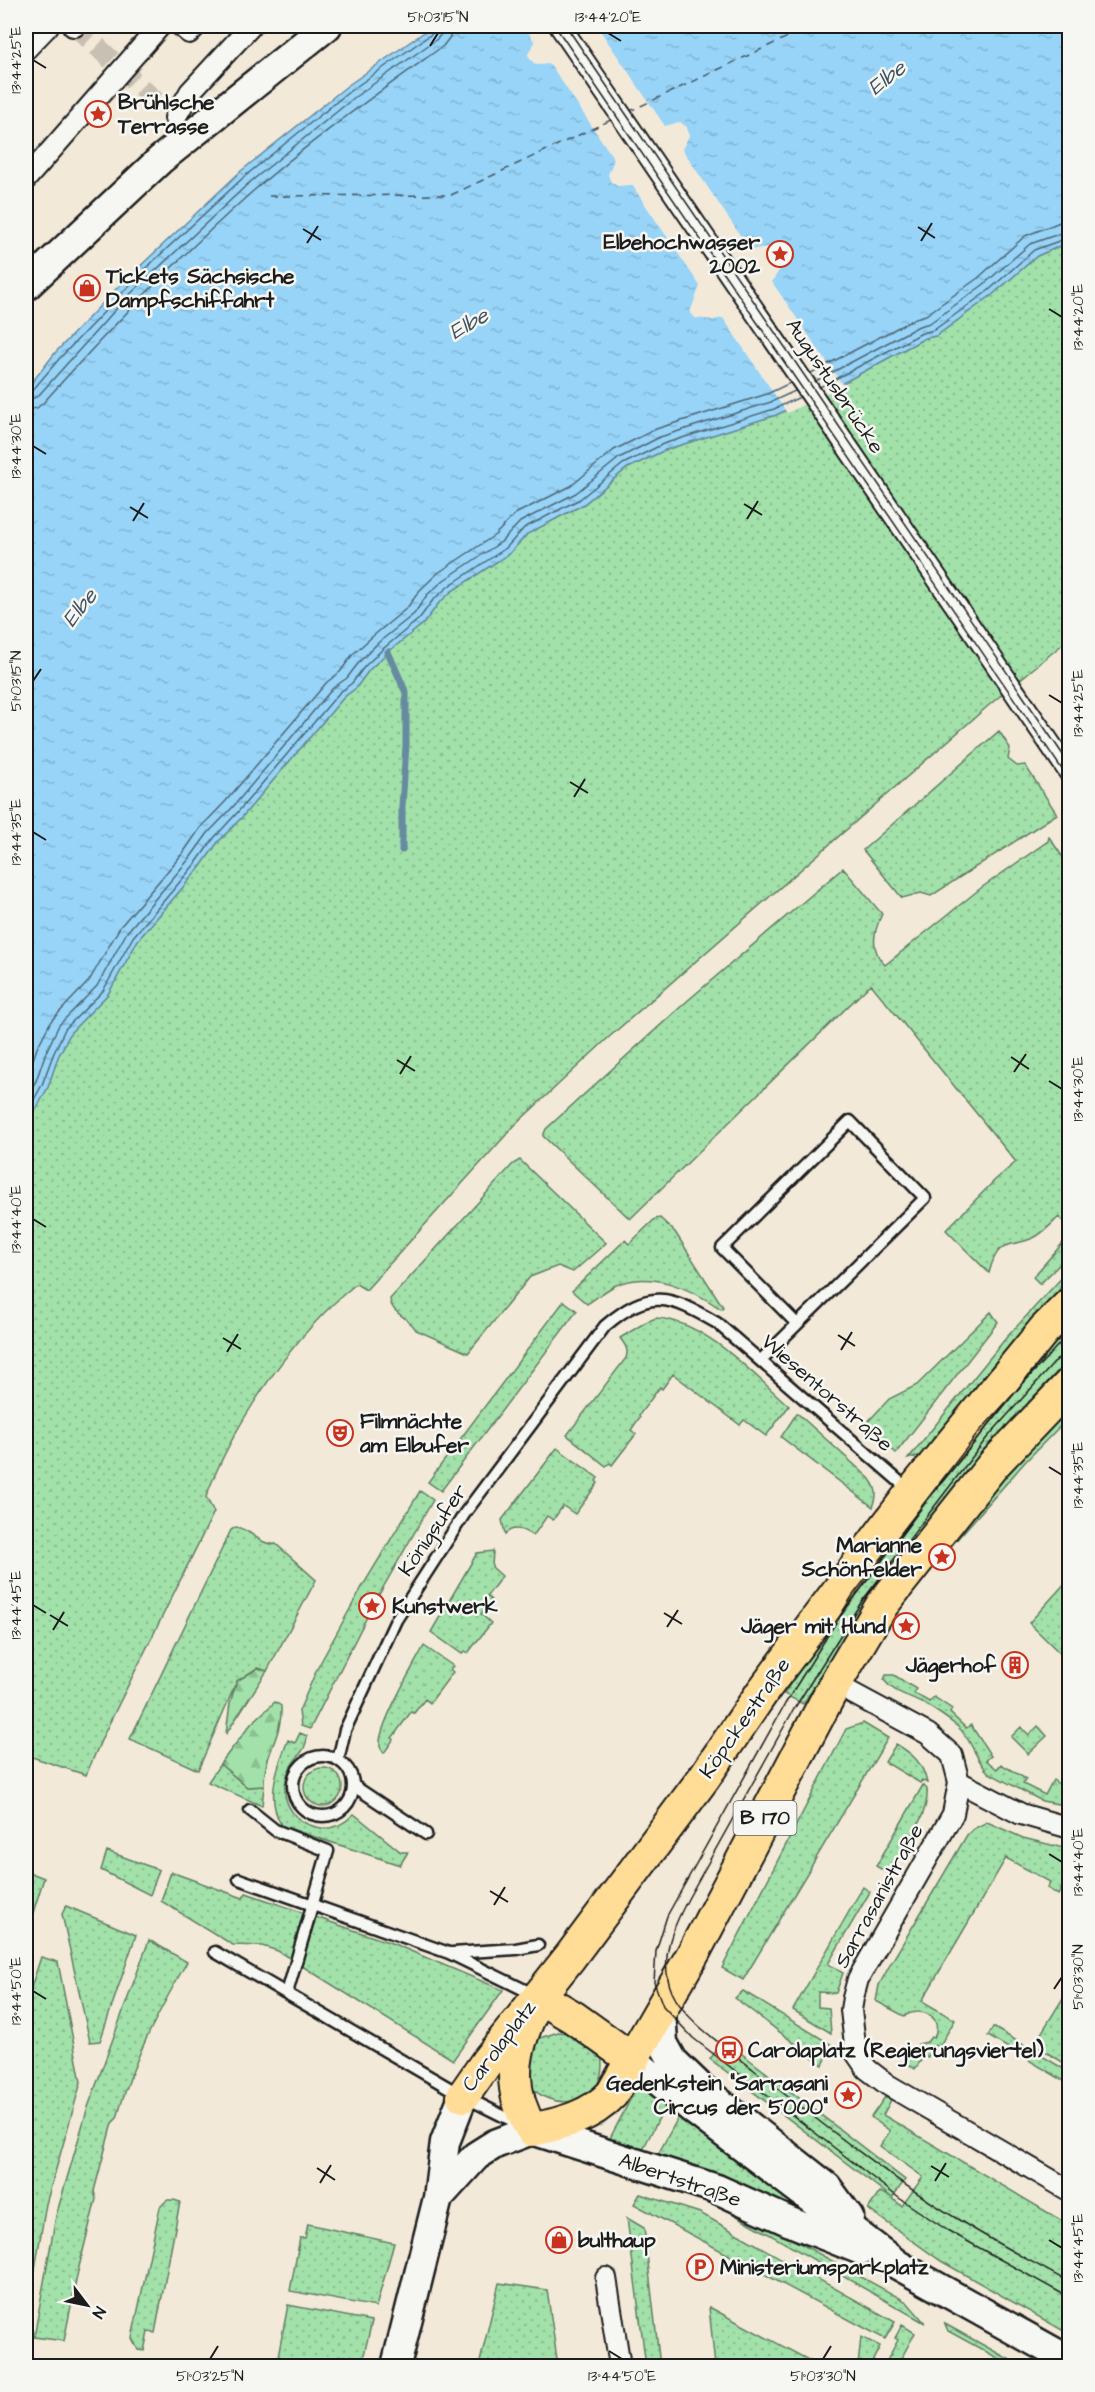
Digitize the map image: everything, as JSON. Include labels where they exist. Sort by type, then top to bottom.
[{"type":"main road","points":[[26,286],[85,229],[176,119],[327,26]]},
{"type":"main road","name":"Köpckestraße","points":[[539,1997],[703,1779],[763,1691],[912,1492],[1036,1339],[1070,1304]]},
{"type":"main road","name":"B 170","points":[[532,2130],[570,2121],[600,2106],[620,2084],[700,1941],[835,1684],[882,1605],[999,1457],[1070,1384]]},
{"type":"main road","points":[[438,2198],[476,2156],[495,2144],[532,2130],[522,2115],[514,2063],[525,2024],[539,1997]]},
{"type":"main road","name":"Albertstraße","points":[[539,1997],[573,2017],[633,2060],[680,2100],[898,2265],[1070,2361]]},
{"type":"main road","name":"Carolaplatz","points":[[463,2096],[488,2060],[539,1997]]},
{"type":"main road","name":"Albertstraße","points":[[661,2011],[663,2043],[673,2061],[701,2088],[827,2187],[872,2247]]},
{"type":"main road","points":[[396,2367],[438,2198],[445,2142],[463,2096]]},
{"type":"main road","name":"Albertstraße","points":[[532,2130],[717,2189],[788,2221],[898,2265]]},
{"type":"street","points":[[26,49],[48,26]]},
{"type":"street","points":[[26,179],[160,26]]},
{"type":"street","points":[[181,26],[189,33],[196,26]]},
{"type":"street","points":[[176,119],[190,92],[251,26]]},
{"type":"street","name":"Augustusbrücke","points":[[560,26],[1070,773]]},
{"type":"street","name":"Sarrasanistraße","points":[[835,1684],[928,1734],[952,1755],[959,1782],[953,1814],[858,1978],[851,2010],[856,2053],[867,2069],[888,2085],[1070,2191]]},
{"type":"street","points":[[959,1782],[1021,1814],[1070,1828]]},
{"type":"street","points":[[606,2278],[620,2367]]},
{"type":"lane","points":[[760,1360],[797,1324],[926,1198],[850,1121],[722,1248],[797,1324]]},
{"type":"lane","name":"Königsufer","points":[[338,1760],[345,1730],[396,1620],[465,1513],[605,1326],[622,1311],[656,1298],[687,1305],[717,1323]]},
{"type":"lane","name":"Wiesentorstraße","points":[[717,1323],[912,1492]]},
{"type":"lane","points":[[318,1757],[338,1760],[352,1776],[354,1786],[347,1806],[329,1816],[309,1813],[300,1806],[293,1787],[300,1767],[318,1757]]},
{"type":"lane","points":[[354,1786],[426,1834]]},
{"type":"lane","points":[[250,1809],[275,1830],[328,1851],[287,1993]]},
{"type":"lane","name":"Carolaplatz","points":[[239,1879],[444,1951],[539,1997]]},
{"type":"lane","points":[[444,1951],[516,1949],[538,1945]]},
{"type":"lane","name":"Carolaplatz","points":[[215,1952],[463,2096]]},
{"type":"lane","name":"Albertstraße","points":[[463,2096],[532,2130]]},
{"type":"green space","points":[[1069,242],[1069,639],[988,706],[608,1038],[515,1125],[366,1290],[356,1284],[310,1328],[268,1381],[249,1410],[218,1468],[206,1497],[214,1512],[86,1775],[26,1755],[26,1128],[48,1087],[58,1057],[71,1032],[108,994],[138,940],[201,866],[218,842],[344,697],[356,688],[369,670],[424,623],[438,604],[452,591],[510,553],[527,534],[584,504],[626,469],[665,450],[776,415],[841,384],[925,338],[936,336],[992,295],[1037,256]]},
{"type":"green space","points":[[999,731],[1010,748],[1008,759],[1017,766],[1025,765],[1057,814],[931,896],[921,893],[902,898],[863,850]]},
{"type":"green space","points":[[1049,837],[1069,866],[1069,1228],[1059,1217],[1037,1236],[1000,1249],[992,1262],[989,1273],[946,1230],[1016,1162],[871,984],[630,1219],[543,1136],[546,1129],[686,1002],[843,868],[882,914],[874,941],[877,953],[885,965],[981,888],[1048,841]]},
{"type":"green space","points":[[520,1160],[606,1243],[573,1272],[558,1266],[530,1277],[468,1353],[416,1330],[397,1312],[390,1299],[513,1164]]},
{"type":"green space","points":[[660,1218],[675,1232],[723,1307],[721,1309],[684,1288],[656,1281],[628,1281],[614,1286],[587,1304],[572,1291],[625,1240],[629,1244],[655,1219]]},
{"type":"green space","points":[[1069,1236],[1069,1255],[1040,1284],[1033,1277]]},
{"type":"green space","points":[[1069,1270],[1069,1279],[997,1360],[922,1455],[908,1459],[1006,1338]]},
{"type":"green space","points":[[564,1301],[577,1311],[441,1491],[428,1482]]},
{"type":"green space","points":[[991,1312],[998,1322],[896,1453],[864,1426],[889,1399],[917,1385]]},
{"type":"green space","points":[[656,1318],[674,1321],[692,1328],[710,1339],[744,1365],[789,1406],[766,1436],[744,1420],[740,1425],[673,1374],[639,1415],[640,1417],[631,1430],[636,1434],[612,1465],[610,1463],[606,1466],[567,1435],[626,1358],[627,1350],[620,1338]]},
{"type":"green space","points":[[1069,1322],[1069,1359],[961,1482],[863,1613],[803,1704],[784,1694],[812,1648],[913,1507]]},
{"type":"green space","points":[[1069,1408],[1069,1417],[1025,1462],[946,1552],[941,1548],[1020,1457]]},
{"type":"green space","points":[[797,1413],[869,1478],[876,1492],[873,1507],[781,1437]]},
{"type":"green space","points":[[557,1448],[598,1478],[596,1481],[598,1483],[575,1514],[563,1506],[553,1520],[547,1516],[533,1536],[523,1530],[515,1529],[505,1534],[502,1520]]},
{"type":"green space","points":[[420,1491],[433,1500],[372,1607],[310,1729],[301,1726],[299,1711],[317,1669],[362,1587]]},
{"type":"green space","points":[[236,1527],[260,1540],[276,1544],[316,1580],[267,1671],[257,1668],[237,1681],[198,1770],[130,1739],[231,1530]]},
{"type":"green space","points":[[493,1551],[492,1567],[502,1576],[487,1596],[491,1600],[481,1614],[491,1623],[468,1653],[465,1651],[462,1654],[431,1632],[477,1553]]},
{"type":"green space","points":[[1069,1579],[1069,1662],[1029,1623]]},
{"type":"green space","points":[[424,1646],[453,1666],[450,1669],[453,1672],[430,1703],[425,1699],[414,1713],[411,1712],[384,1753],[380,1745],[385,1724]]},
{"type":"green space","points":[[258,1668],[267,1671],[226,1734],[230,1703],[237,1681]]},
{"type":"green space","points":[[886,1675],[894,1675],[916,1689],[914,1693],[929,1702],[934,1697],[952,1709],[950,1713],[966,1728],[971,1725],[991,1756],[986,1760],[997,1769],[1001,1764],[1026,1779],[1023,1784],[1045,1795],[1053,1780],[1069,1791],[1069,1806],[1042,1801],[989,1773],[980,1762],[967,1737],[958,1727],[923,1703],[892,1688],[884,1680]]},
{"type":"green space","points":[[275,1702],[281,1706],[281,1717],[267,1765],[264,1786],[247,1787],[220,1764],[251,1724]]},
{"type":"green space","points":[[863,1723],[888,1738],[743,1980],[722,1968],[846,1729]]},
{"type":"green space","points":[[1038,1726],[1047,1736],[1028,1754],[1011,1737],[1021,1727],[1029,1735]]},
{"type":"green space","points":[[300,1733],[307,1736],[307,1741],[290,1768],[285,1788],[289,1807],[294,1814],[310,1825],[330,1828],[339,1825],[354,1814],[401,1852],[408,1852],[400,1865],[282,1826],[274,1805],[274,1783],[288,1740],[295,1743]]},
{"type":"green space","points":[[896,1744],[916,1760],[923,1770],[927,1783],[922,1780],[920,1783],[885,1762]]},
{"type":"green space","points":[[220,1764],[247,1787],[264,1786],[262,1806],[208,1782]]},
{"type":"green space","points":[[323,1768],[337,1773],[342,1787],[337,1801],[323,1806],[309,1801],[304,1787],[309,1773]]},
{"type":"green space","points":[[923,1785],[927,1789],[927,1799],[920,1821],[889,1874],[876,1866]]},
{"type":"green space","points":[[987,1822],[1023,1838],[1068,1849],[1069,1875],[1058,1895],[1047,1888],[1050,1882],[1006,1858],[922,2001],[955,2020],[939,2047],[935,2045],[928,2057],[924,2056],[915,2069],[907,2063],[912,2047],[918,2048],[918,2044],[927,2042],[931,2037],[934,2038],[936,2024],[934,2019],[930,2015],[918,2012],[904,2016],[876,2001],[879,1985],[967,1835]]},
{"type":"green space","points":[[107,1851],[159,1870],[150,1895],[101,1870]]},
{"type":"green space","points":[[26,1871],[44,1878],[26,1935]]},
{"type":"green space","points":[[171,1872],[243,1898],[246,1893],[394,1944],[503,1990],[453,2060],[278,1951],[262,1946],[233,1945],[161,1901]]},
{"type":"green space","points":[[863,1887],[870,1892],[828,1964],[843,1973],[836,1993],[818,1992],[818,2007],[829,2008],[831,2033],[793,2010]]},
{"type":"green space","points":[[66,1906],[136,1935],[100,2041],[90,2042],[62,1914]]},
{"type":"green space","points":[[149,1940],[187,1962],[147,2038],[117,2118],[112,2123],[94,2191],[96,2199],[64,2341],[34,2337],[56,2216],[87,2110]]},
{"type":"green space","points":[[41,1957],[58,1962],[81,2082],[46,2204],[33,2281],[26,2306],[26,2003]]},
{"type":"green space","points":[[743,1991],[832,2045],[823,2065],[735,1998]]},
{"type":"green space","points":[[1063,1998],[1069,2002],[1069,2066],[1034,2045]]},
{"type":"green space","points":[[993,2027],[1069,2072],[1069,2084],[988,2036]]},
{"type":"green space","points":[[558,2032],[581,2038],[597,2049],[601,2056],[600,2079],[593,2090],[573,2101],[561,2102],[548,2099],[537,2093],[528,2083],[532,2045],[540,2038]]},
{"type":"green space","points":[[724,2040],[905,2180],[892,2198],[902,2206],[923,2177],[880,2146],[890,2131],[871,2117],[885,2097],[891,2100],[883,2115],[1069,2225],[1069,2334],[941,2261],[868,2209],[880,2192],[891,2197],[710,2059]]},
{"type":"green space","points":[[641,2079],[670,2097],[642,2151],[607,2144]]},
{"type":"green space","points":[[684,2107],[802,2208],[799,2210],[657,2156]]},
{"type":"green space","points":[[640,2194],[700,2213],[895,2322],[885,2339],[634,2204]]},
{"type":"green space","points":[[167,2200],[180,2202],[155,2333],[148,2332],[144,2351],[138,2350],[132,2338],[160,2207]]},
{"type":"green space","points":[[716,2204],[781,2233],[907,2302],[925,2323]]},
{"type":"green space","points":[[627,2218],[644,2228],[660,2366],[646,2366]]},
{"type":"green space","points":[[308,2224],[394,2243],[376,2307],[290,2291],[300,2238],[305,2238]]},
{"type":"green space","points":[[499,2283],[547,2290],[558,2366],[479,2366]]},
{"type":"green space","points":[[288,2305],[372,2321],[363,2359],[343,2356],[323,2361],[315,2366],[282,2366],[283,2359],[278,2357]]},
{"type":"green space","points":[[709,2307],[816,2364],[816,2366],[715,2366]]},
{"type":"green space","points":[[945,2324],[1021,2366],[1012,2366],[948,2331]]},
{"type":"green space","points":[[902,2325],[915,2333],[897,2366],[884,2366],[898,2340],[895,2338]]},
{"type":"green space","points":[[861,2337],[880,2346],[870,2366],[858,2366]]},
{"type":"water","name":"Elbe","points":[[433,26],[1069,26],[1069,242],[1037,256],[992,295],[936,336],[925,338],[841,384],[776,415],[665,450],[626,469],[584,504],[527,534],[510,553],[452,591],[438,604],[424,623],[388,652],[369,670],[356,688],[344,697],[218,842],[201,866],[138,940],[108,994],[71,1032],[58,1057],[48,1087],[26,1128],[26,390],[55,353],[116,289],[241,171],[347,86]]},
{"type":"pier","points":[[524,26],[602,26],[599,29],[665,126],[680,122],[687,127],[689,136],[682,149],[750,250],[767,247],[779,249],[784,262],[772,282],[842,384],[851,381],[787,413],[723,318],[713,320],[695,318],[690,312],[700,286],[632,185],[617,186],[611,182],[608,175],[614,159],[550,64],[536,65],[529,58],[528,54],[535,42]]},
{"type":"waterway","points":[[388,652],[406,693],[402,850]]},
{"type":"ferry route","points":[[628,112],[796,33],[907,26]]},
{"type":"ferry route","points":[[269,196],[451,195],[613,119]]},
{"type":"tunnel","points":[[75,26],[161,106]]},
{"type":"tram line","points":[[555,26],[1070,781]]},
{"type":"tram line","points":[[566,26],[1070,765]]},
{"type":"tram line","points":[[1070,1332],[979,1432],[853,1595],[785,1704],[667,1916],[656,1951],[654,1982],[663,2006],[693,2038],[899,2198],[947,2230],[1070,2298]]},
{"type":"tram line","points":[[1070,1345],[986,1439],[862,1601],[794,1709],[689,1897],[669,1943],[666,1967],[668,1980],[678,2003],[708,2034],[880,2167],[932,2203],[986,2237],[1070,2283]]},
{"type":"place","name":"Brühlsche Terrasse","points":[[98,114]]},
{"type":"place","name":"Elbehochwasser 2002","points":[[780,254]]},
{"type":"place","name":"Tickets Sächsische Dampfschiffahrt","points":[[87,288]]},
{"type":"place","name":"Filmnächte am Elbufer","points":[[340,1433]]},
{"type":"place","name":"Marianne Schönfelder","points":[[942,1557]]},
{"type":"place","name":"Kunstwerk","points":[[372,1606]]},
{"type":"place","name":"Jäger mit Hund","points":[[906,1626]]},
{"type":"place","name":"Jägerhof","points":[[1015,1665]]},
{"type":"place","name":"Carolaplatz (Regierungsviertel)","points":[[729,2050]]},
{"type":"place","name":"Gedenkstein \"Sarrasani Circus der 5000\"","points":[[848,2095]]},
{"type":"place","name":"bulthaup","points":[[559,2240]]},
{"type":"place","name":"Ministeriumsparkplatz","points":[[700,2267]]}]
